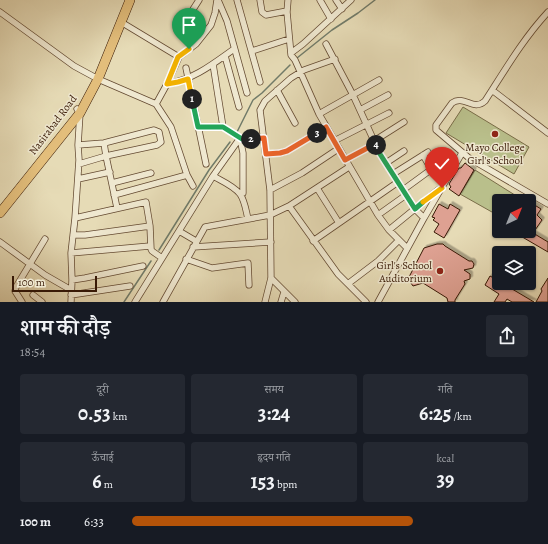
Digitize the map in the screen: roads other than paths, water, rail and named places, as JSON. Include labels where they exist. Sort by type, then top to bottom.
[{"type":"highway","name":"Nasirabad Road","points":[[96,78],[124,0]]},
{"type":"highway","name":"Nasirabad Road","points":[[0,213],[2,204],[78,111],[96,78],[130,0]]},
{"type":"street","points":[[183,25],[199,0]]},
{"type":"street","points":[[156,104],[167,84],[178,57],[196,44],[207,32],[213,20],[218,0]]},
{"type":"street","points":[[218,0],[226,21],[247,93]]},
{"type":"street","points":[[237,0],[260,82]]},
{"type":"street","points":[[260,0],[262,12],[266,15],[287,11]]},
{"type":"street","points":[[288,0],[287,11],[292,56],[319,114],[369,202],[389,230],[407,248]]},
{"type":"street","points":[[320,0],[331,19]]},
{"type":"street","points":[[336,0],[342,9]]},
{"type":"street","points":[[292,56],[351,0]]},
{"type":"street","points":[[0,12],[74,66],[96,78],[156,104],[171,127],[187,175],[193,186]]},
{"type":"street","points":[[548,12],[507,65],[485,100],[475,105],[456,100],[436,124],[436,130],[462,153],[548,204]]},
{"type":"street","points":[[121,22],[178,57]]},
{"type":"street","points":[[252,51],[289,39]]},
{"type":"street","points":[[326,44],[335,59],[386,163],[415,209],[424,218]]},
{"type":"street","points":[[167,84],[188,79],[234,49]]},
{"type":"street","points":[[225,56],[239,107]]},
{"type":"street","points":[[266,302],[271,278],[270,190],[260,110],[265,101],[291,78],[310,67],[335,59]]},
{"type":"street","points":[[212,64],[223,127]]},
{"type":"street","points":[[186,68],[206,164]]},
{"type":"street","points":[[319,114],[379,80]]},
{"type":"street","points":[[277,90],[295,122]]},
{"type":"street","points":[[492,90],[548,133]]},
{"type":"street","points":[[360,110],[388,94]]},
{"type":"street","points":[[71,302],[71,253],[79,164],[78,111]]},
{"type":"street","points":[[334,141],[389,113]]},
{"type":"street","points":[[345,160],[404,122]]},
{"type":"street","points":[[198,127],[223,127],[238,137],[246,139],[264,138]]},
{"type":"street","points":[[266,154],[287,151],[326,127]]},
{"type":"street","points":[[78,146],[104,143],[154,130],[159,132],[162,140],[157,145],[106,156],[79,164]]},
{"type":"street","points":[[135,302],[161,257],[180,231],[238,137]]},
{"type":"street","points":[[238,137],[243,153],[243,192]]},
{"type":"street","points":[[104,143],[118,208]]},
{"type":"street","points":[[270,190],[302,173],[338,149]]},
{"type":"street","points":[[386,163],[404,151]]},
{"type":"street","points":[[393,174],[426,153],[430,167],[429,171],[403,190]]},
{"type":"street","points":[[378,302],[407,248],[462,153]]},
{"type":"street","points":[[163,302],[205,227],[270,215],[289,206],[349,167]]},
{"type":"street","points":[[78,179],[110,172]]},
{"type":"street","points":[[112,183],[151,173]]},
{"type":"street","points":[[114,195],[187,175]]},
{"type":"street","points":[[213,176],[240,194],[248,219]]},
{"type":"street","points":[[314,241],[398,182]]},
{"type":"street","points":[[317,188],[339,223]]},
{"type":"street","points":[[389,230],[442,188]]},
{"type":"street","points":[[378,215],[406,195]]},
{"type":"street","points":[[75,218],[146,202],[150,226],[151,249]]},
{"type":"street","points":[[289,206],[338,274],[366,302]]},
{"type":"street","points":[[73,235],[85,235],[150,226]]},
{"type":"street","points":[[180,231],[196,241]]},
{"type":"street","points":[[22,302],[15,290],[16,287],[45,239]]},
{"type":"street","points":[[349,284],[378,261],[399,240]]},
{"type":"street","points":[[0,242],[71,293],[130,286]]},
{"type":"street","points":[[193,247],[271,242]]},
{"type":"street","points":[[71,253],[151,249],[161,257]]},
{"type":"street","points":[[186,259],[212,268],[248,263],[249,285]]},
{"type":"street","points":[[72,280],[143,266]]},
{"type":"street","points":[[271,278],[295,302]]},
{"type":"street","points":[[281,302],[284,292]]},
{"type":"street","points":[[33,295],[42,302]]},
{"type":"waterway","points":[[297,58],[332,30],[375,0]]},
{"type":"waterway","points":[[237,132],[253,100],[290,65]]},
{"type":"waterway","points":[[159,250],[209,170],[230,142]]},
{"type":"waterway","points":[[124,302],[151,261]]},
{"type":"place","name":"Mayo College Girl's School","points":[[495,134]]},
{"type":"place","name":"Girl's School Auditorium","points":[[440,271]]}]
